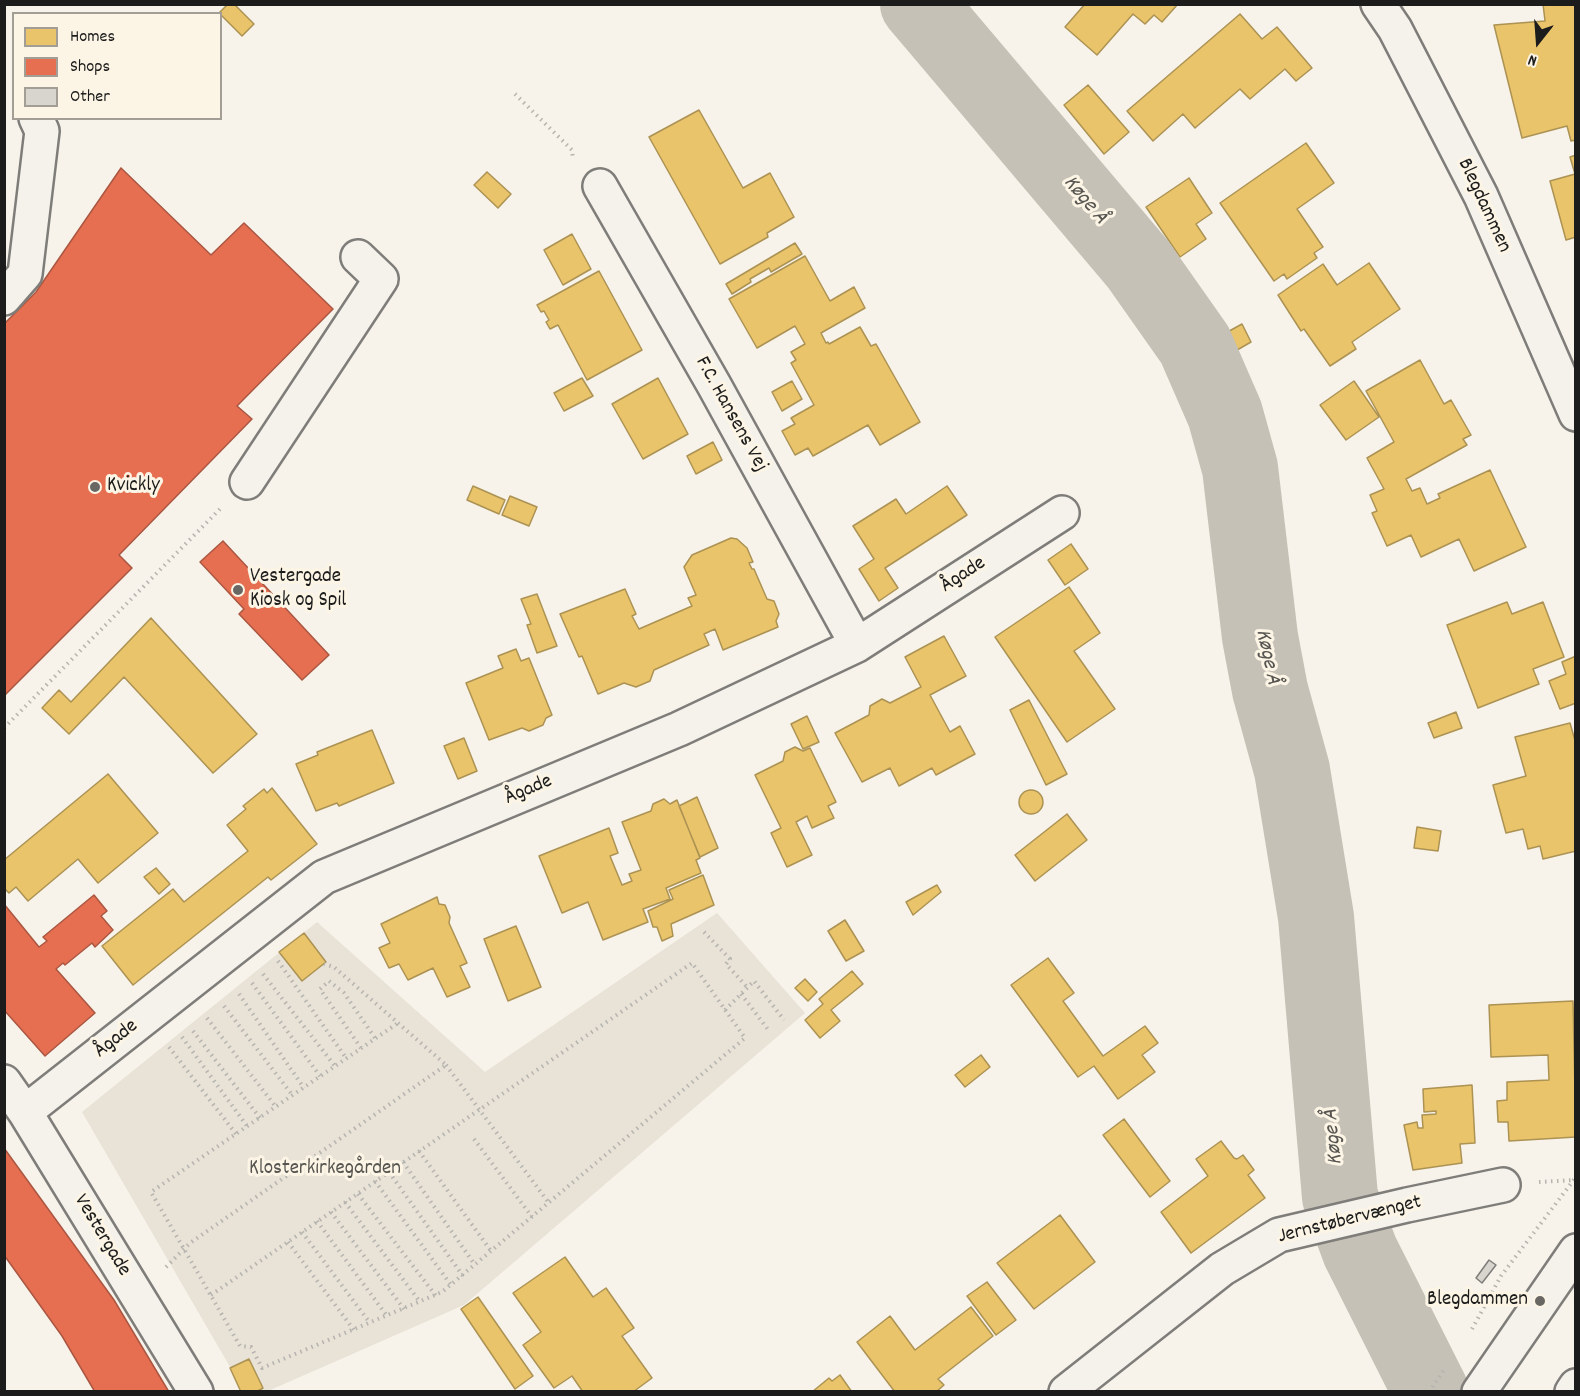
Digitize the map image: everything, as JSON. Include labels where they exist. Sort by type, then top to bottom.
[{"type":"street","name":"Blegdammen","points":[[1378,4],[1395,29],[1481,196],[1575,414]]},
{"type":"street","points":[[4,298],[25,274],[42,131],[37,120]]},
{"type":"street","name":"F.C. Hansens Vej","points":[[600,186],[723,401],[857,645]]},
{"type":"street","points":[[247,482],[381,279],[358,257]]},
{"type":"street","name":"Ågade","points":[[25,1112],[324,877],[679,729],[857,645],[1062,513]]},
{"type":"street","name":"Vestergade","points":[[4,1082],[25,1112],[196,1392]]},
{"type":"street","name":"Jernstøbervænget","points":[[1066,1392],[1222,1269],[1279,1236],[1407,1205],[1503,1185]]},
{"type":"street","points":[[1486,1381],[1575,1251]]},
{"type":"street","points":[[1572,1392],[1575,1386]]},
{"type":"path","points":[[515,94],[572,150],[577,185],[600,186]]},
{"type":"path","points":[[4,728],[247,482]]},
{"type":"path","points":[[704,932],[730,960],[726,964],[747,987]]},
{"type":"path","points":[[278,961],[346,1058]]},
{"type":"path","points":[[211,1295],[692,963],[745,1038],[452,1285],[435,1296],[262,1368],[252,1347],[240,1346],[151,1192],[398,1023]]},
{"type":"path","points":[[324,964],[334,967],[446,1065],[549,1203]]},
{"type":"path","points":[[261,971],[335,1066]]},
{"type":"path","points":[[250,980],[321,1076]]},
{"type":"path","points":[[361,1048],[320,989],[329,981],[344,993],[375,1038]]},
{"type":"path","points":[[725,1010],[754,981],[784,1020]]},
{"type":"path","points":[[236,990],[304,1088]]},
{"type":"path","points":[[741,994],[770,1032]]},
{"type":"path","points":[[222,1003],[293,1095]]},
{"type":"path","points":[[207,1018],[276,1107]]},
{"type":"path","points":[[193,1031],[260,1118]]},
{"type":"path","points":[[181,1036],[247,1126]]},
{"type":"path","points":[[169,1047],[236,1134]]},
{"type":"path","points":[[133,1289],[170,1264],[190,1243],[446,1065]]},
{"type":"path","points":[[474,1139],[531,1217]]},
{"type":"path","points":[[419,1151],[491,1251]]},
{"type":"path","points":[[403,1162],[475,1265]]},
{"type":"path","points":[[390,1172],[463,1276]]},
{"type":"path","points":[[1471,1330],[1501,1276],[1575,1177]]},
{"type":"path","points":[[375,1181],[452,1285]]},
{"type":"path","points":[[358,1194],[435,1296]]},
{"type":"path","points":[[345,1202],[420,1302]]},
{"type":"path","points":[[331,1212],[404,1309]]},
{"type":"path","points":[[317,1221],[387,1316]]},
{"type":"path","points":[[302,1232],[370,1323]]},
{"type":"path","points":[[288,1242],[354,1329]]},
{"type":"green space","name":"Klosterkirkegården","points":[[717,913],[805,1013],[464,1305],[268,1391],[244,1391],[82,1112],[317,922],[485,1072]]},
{"type":"building: Homes","points":[[228,4],[234,4],[254,24],[242,36],[220,12]]},
{"type":"building: Homes","points":[[1085,4],[1178,4],[1162,22],[1154,15],[1145,24],[1133,14],[1097,55],[1065,27]]},
{"type":"building: Homes","points":[[1543,4],[1576,4],[1576,140],[1571,141],[1567,126],[1522,138],[1494,25],[1545,21]]},
{"type":"building: Homes","points":[[1240,14],[1262,39],[1277,27],[1312,68],[1296,81],[1285,69],[1250,99],[1240,89],[1195,128],[1183,114],[1153,141],[1127,111]]},
{"type":"building: Homes","points":[[1088,85],[1129,132],[1104,154],[1064,105]]},
{"type":"building: Homes","points":[[699,110],[743,188],[770,173],[794,217],[767,233],[768,237],[720,264],[649,137]]},
{"type":"building: Homes","points":[[1306,143],[1334,183],[1297,209],[1323,247],[1314,253],[1317,258],[1287,279],[1284,274],[1274,281],[1220,203]]},
{"type":"building: Homes","points":[[1576,155],[1576,237],[1566,240],[1550,181],[1575,174],[1570,157]]},
{"type":"building: Homes","points":[[487,172],[511,194],[498,208],[474,185]]},
{"type":"building: Homes","points":[[1189,178],[1212,213],[1196,224],[1206,239],[1180,257],[1146,207]]},
{"type":"building: Homes","points":[[572,234],[591,269],[563,285],[544,250]]},
{"type":"building: Homes","points":[[795,243],[802,254],[771,272],[769,268],[750,279],[751,282],[732,294],[726,284]]},
{"type":"building: Homes","points":[[805,256],[830,301],[854,287],[865,308],[821,333],[826,343],[829,344],[860,327],[871,346],[876,344],[920,422],[880,445],[868,425],[813,456],[808,448],[795,455],[782,431],[795,424],[791,418],[814,405],[791,363],[796,360],[791,352],[805,344],[795,326],[757,348],[729,299]]},
{"type":"building: Homes","points":[[1369,263],[1400,309],[1352,342],[1356,349],[1330,366],[1304,329],[1301,331],[1278,295],[1323,264],[1337,285]]},
{"type":"building: Homes","points":[[599,271],[642,350],[587,380],[558,325],[550,329],[546,322],[549,320],[537,305]]},
{"type":"building: Homes","points":[[1242,324],[1251,342],[1232,353],[1222,335]]},
{"type":"building: Homes","points":[[1420,360],[1444,404],[1451,400],[1471,435],[1463,439],[1467,445],[1406,479],[1412,491],[1420,488],[1427,504],[1440,498],[1438,494],[1490,470],[1526,547],[1474,571],[1459,539],[1421,557],[1411,535],[1387,546],[1372,513],[1377,511],[1370,495],[1384,489],[1367,458],[1394,442],[1366,391]]},
{"type":"building: Homes","points":[[582,378],[593,396],[564,411],[554,393]]},
{"type":"building: Homes","points":[[658,378],[688,434],[643,459],[612,404]]},
{"type":"building: Homes","points":[[792,381],[802,399],[782,411],[772,392]]},
{"type":"building: Homes","points":[[1354,381],[1379,417],[1346,440],[1320,405]]},
{"type":"building: Homes","points":[[713,442],[722,460],[696,474],[687,456]]},
{"type":"building: Homes","points":[[473,486],[505,500],[499,514],[467,500]]},
{"type":"building: Homes","points":[[947,486],[967,515],[885,568],[898,588],[879,601],[859,569],[874,559],[853,526],[896,499],[906,514]]},
{"type":"building: Homes","points":[[510,496],[537,507],[529,526],[502,515]]},
{"type":"building: Homes","points":[[731,538],[737,539],[747,548],[753,562],[749,563],[767,599],[774,601],[779,614],[776,621],[778,627],[723,650],[715,629],[704,634],[709,645],[654,670],[650,681],[636,687],[624,683],[598,694],[582,656],[579,657],[560,614],[625,589],[636,614],[632,616],[639,629],[692,606],[688,598],[696,595],[684,567],[692,555]]},
{"type":"building: Homes","points":[[1071,544],[1088,569],[1065,585],[1048,560]]},
{"type":"building: Homes","points":[[1069,587],[1100,633],[1074,651],[1115,709],[1067,742],[995,637]]},
{"type":"building: Homes","points":[[537,594],[557,646],[537,653],[527,625],[531,624],[521,599]]},
{"type":"building: Homes","points":[[1507,602],[1512,614],[1543,602],[1564,657],[1533,669],[1539,684],[1478,708],[1447,625]]},
{"type":"building: Homes","points":[[151,618],[257,734],[213,773],[124,677],[69,734],[42,708],[59,690],[71,702]]},
{"type":"building: Homes","points":[[944,636],[966,676],[930,695],[950,732],[960,726],[975,754],[936,775],[932,768],[899,786],[890,768],[862,782],[835,733],[869,715],[870,706],[882,699],[890,703],[921,687],[905,657]]},
{"type":"building: Homes","points":[[516,649],[521,661],[529,658],[552,715],[546,718],[543,725],[529,731],[522,728],[489,740],[466,683],[503,668],[498,656]]},
{"type":"building: Homes","points":[[1576,656],[1576,703],[1560,709],[1549,681],[1566,674],[1562,662]]},
{"type":"building: Homes","points":[[1029,700],[1067,774],[1046,785],[1010,710]]},
{"type":"building: Homes","points":[[1456,712],[1462,728],[1434,738],[1428,723]]},
{"type":"building: Homes","points":[[807,716],[819,742],[803,749],[791,724]]},
{"type":"building: Homes","points":[[1570,723],[1576,744],[1576,851],[1543,859],[1540,846],[1528,849],[1523,829],[1506,833],[1493,785],[1526,776],[1515,737]]},
{"type":"building: Homes","points":[[372,730],[394,783],[339,806],[337,803],[316,811],[296,764],[318,755],[317,752]]},
{"type":"building: Homes","points":[[464,738],[477,771],[458,779],[444,746]]},
{"type":"building: Homes","points":[[795,747],[803,751],[810,748],[836,802],[828,806],[834,818],[812,828],[807,816],[796,822],[812,855],[787,867],[771,833],[781,828],[755,775],[783,761],[785,752]]},
{"type":"building: Homes","points":[[108,774],[158,833],[98,883],[78,859],[28,901],[16,887],[9,893],[4,888],[4,860]]},
{"type":"building: Homes","points":[[272,788],[317,844],[271,880],[268,877],[133,985],[102,946],[173,889],[184,902],[248,851],[227,825],[246,809],[243,806],[264,789],[267,793]]},
{"type":"building: Homes","points":[[1031,790],[1040,793],[1043,802],[1040,811],[1031,814],[1022,811],[1019,802],[1022,793]]},
{"type":"building: Homes","points":[[697,797],[718,848],[700,857],[679,806]]},
{"type":"building: Homes","points":[[664,799],[670,804],[677,800],[700,858],[696,860],[701,873],[666,888],[670,899],[643,909],[648,922],[603,940],[588,902],[562,913],[539,856],[609,828],[618,853],[610,856],[622,885],[632,881],[629,874],[641,870],[622,822],[651,811],[653,804]]},
{"type":"building: Homes","points":[[1067,814],[1087,840],[1035,881],[1015,855]]},
{"type":"building: Homes","points":[[1417,827],[1441,831],[1438,851],[1414,848]]},
{"type":"building: Homes","points":[[156,868],[170,884],[159,894],[144,877]]},
{"type":"building: Homes","points":[[703,875],[714,905],[671,924],[673,936],[662,941],[657,927],[653,927],[648,911],[673,899],[669,890]]},
{"type":"building: Homes","points":[[937,885],[941,892],[913,915],[906,902]]},
{"type":"building: Homes","points":[[437,897],[439,904],[445,905],[450,917],[449,923],[467,963],[460,966],[470,987],[447,997],[433,968],[408,980],[399,964],[389,968],[379,948],[390,943],[381,924]]},
{"type":"building: Homes","points":[[845,920],[864,951],[846,961],[828,931]]},
{"type":"building: Homes","points":[[516,926],[541,987],[508,1001],[484,939]]},
{"type":"building: Homes","points":[[304,933],[326,962],[302,981],[279,952]]},
{"type":"building: Homes","points":[[1048,958],[1074,993],[1063,1001],[1103,1056],[1145,1026],[1158,1043],[1142,1055],[1155,1072],[1118,1099],[1094,1066],[1078,1077],[1011,985]]},
{"type":"building: Homes","points":[[852,971],[863,984],[831,1010],[840,1021],[820,1038],[805,1020],[823,1004],[819,999]]},
{"type":"building: Homes","points":[[805,979],[817,992],[808,1001],[795,988]]},
{"type":"building: Homes","points":[[1573,1001],[1576,1137],[1509,1141],[1508,1122],[1498,1122],[1497,1101],[1507,1100],[1507,1082],[1549,1080],[1548,1055],[1491,1057],[1489,1005]]},
{"type":"building: Homes","points":[[981,1055],[990,1067],[965,1087],[955,1075]]},
{"type":"building: Homes","points":[[1472,1085],[1475,1143],[1460,1144],[1462,1163],[1413,1170],[1404,1125],[1417,1122],[1418,1128],[1423,1128],[1422,1115],[1436,1114],[1436,1111],[1424,1112],[1423,1089]]},
{"type":"building: Homes","points":[[1124,1119],[1170,1181],[1150,1197],[1103,1135]]},
{"type":"building: Homes","points":[[1221,1141],[1234,1158],[1237,1159],[1243,1155],[1254,1170],[1248,1175],[1265,1198],[1191,1253],[1161,1212],[1208,1176],[1196,1159]]},
{"type":"building: Homes","points":[[1060,1215],[1095,1262],[1034,1309],[997,1263]]},
{"type":"building: Homes","points":[[565,1257],[593,1297],[606,1288],[634,1328],[622,1336],[652,1378],[633,1392],[583,1392],[572,1376],[554,1388],[523,1345],[541,1332],[513,1293]]},
{"type":"building: Homes","points":[[987,1282],[1016,1320],[996,1335],[967,1296]]},
{"type":"building: Homes","points":[[478,1297],[533,1376],[515,1389],[461,1309]]},
{"type":"building: Homes","points":[[971,1307],[993,1336],[938,1379],[944,1385],[936,1392],[895,1392],[857,1342],[890,1316],[915,1350]]},
{"type":"building: Homes","points":[[249,1359],[263,1388],[256,1392],[241,1392],[230,1368]]},
{"type":"building: Homes","points":[[840,1375],[852,1392],[812,1392],[829,1378],[832,1381]]},
{"type":"building: Shops","name":"Kvickly","points":[[121,168],[211,255],[244,223],[333,309],[237,406],[252,419],[119,555],[132,568],[4,696],[4,324],[36,292]]},
{"type":"building: Shops","points":[[223,541],[329,655],[302,680],[239,614],[244,609],[200,562]]},
{"type":"building: Shops","points":[[94,895],[107,911],[101,916],[113,930],[95,947],[92,943],[65,965],[63,963],[56,969],[95,1013],[45,1056],[4,1010],[4,904],[39,947],[47,941],[43,937]]},
{"type":"building: Shops","points":[[4,1148],[114,1300],[169,1392],[95,1392],[62,1336],[4,1255]]},
{"type":"building: Other","points":[[1489,1260],[1496,1265],[1482,1283],[1476,1278]]},
{"type":"waterway","name":"Køge Å","points":[[918,4],[1138,264],[1195,345],[1225,414],[1240,468],[1260,637],[1270,690],[1292,770],[1316,917],[1340,1197],[1360,1251],[1431,1392]]},
{"type":"place","name":"Kvickly","points":[[95,487]]},
{"type":"place","name":"Vestergade Kiosk og Spil","points":[[238,590]]},
{"type":"place","name":"Blegdammen","points":[[1540,1301]]}]
